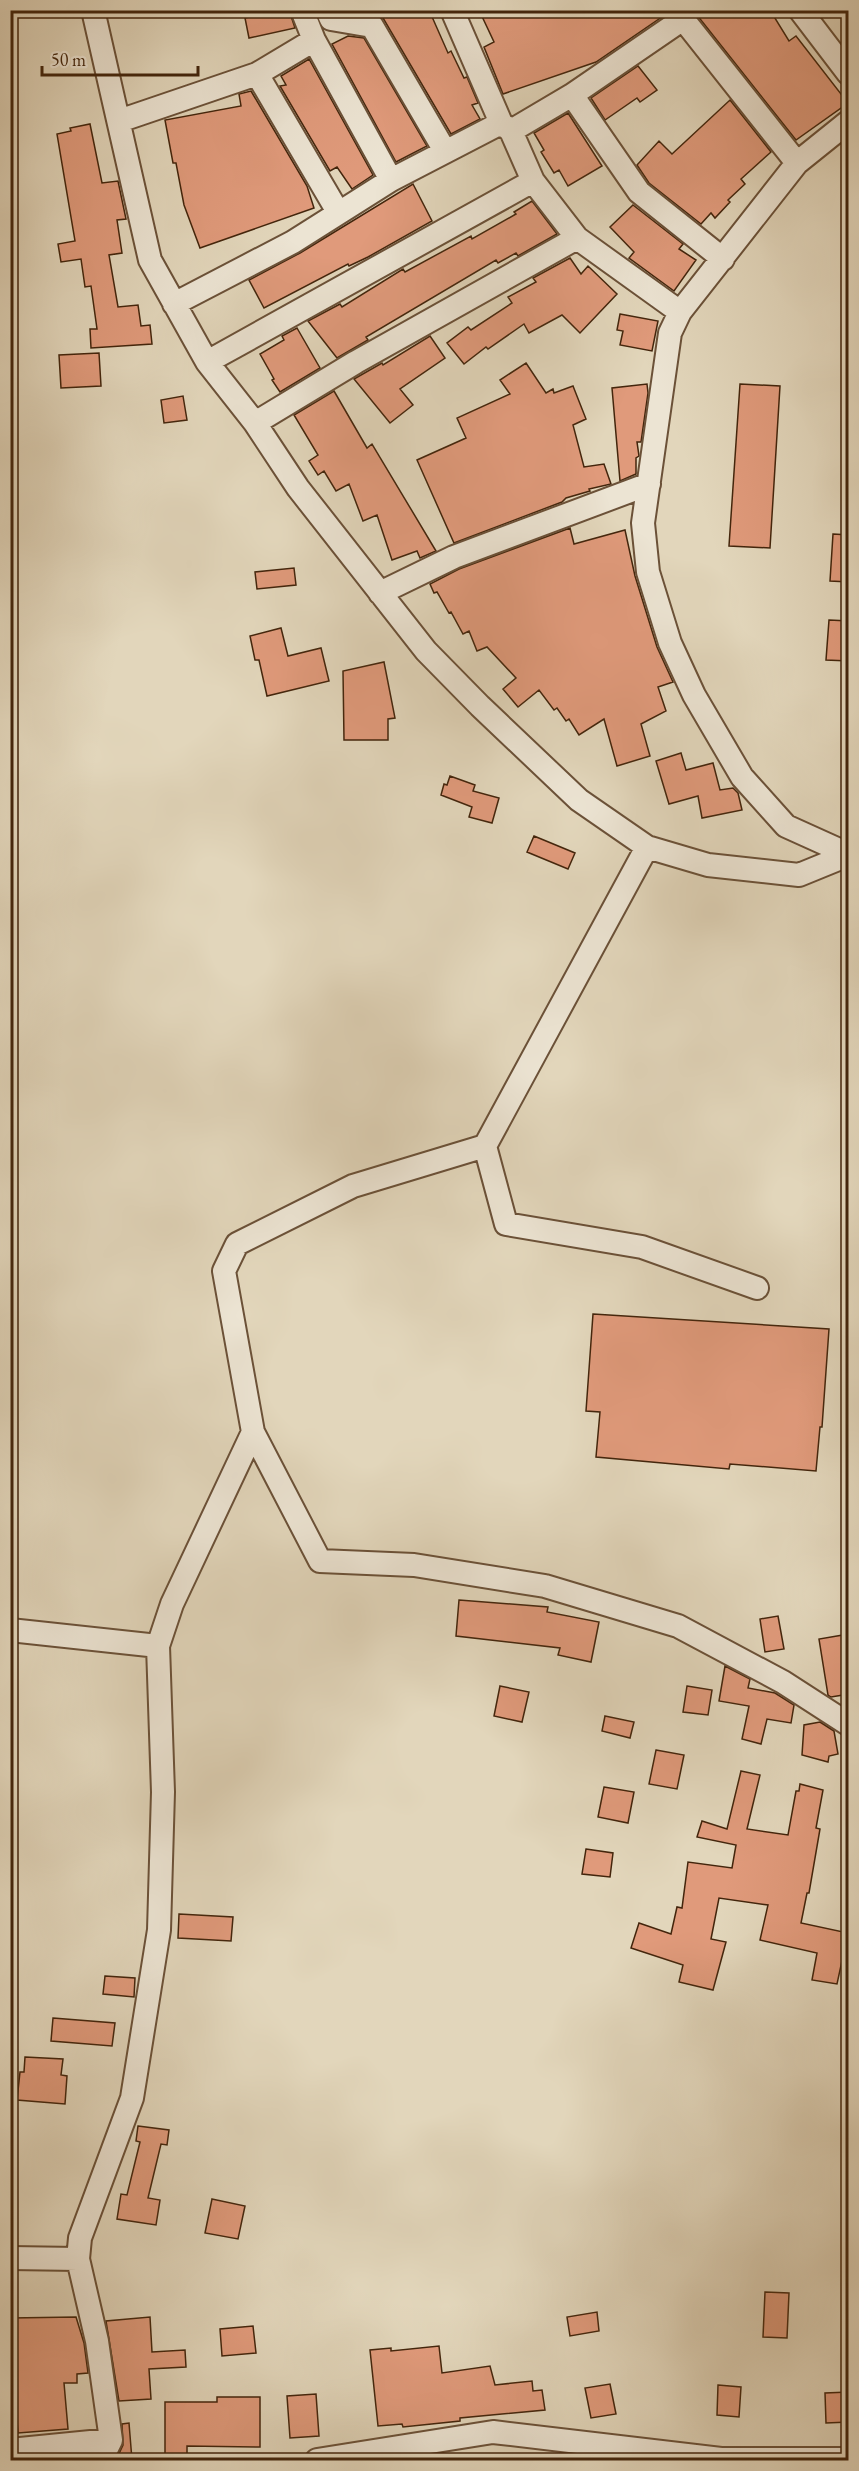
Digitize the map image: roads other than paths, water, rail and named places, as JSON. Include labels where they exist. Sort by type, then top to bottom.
[{"type":"street","points":[[93,10],[150,260],[207,362],[255,423],[298,488],[426,651],[579,800],[647,847],[708,865],[799,875],[849,855]]},
{"type":"street","points":[[302,10],[314,40],[391,180]]},
{"type":"street","points":[[327,10],[331,19],[372,26],[445,152]]},
{"type":"street","points":[[452,10],[533,181],[577,238],[680,312]]},
{"type":"street","points":[[800,10],[849,73]]},
{"type":"street","points":[[174,304],[292,242],[391,180],[445,152],[506,127],[572,95],[691,15],[797,163]]},
{"type":"street","points":[[119,121],[257,74],[314,40]]},
{"type":"street","points":[[257,74],[338,212]]},
{"type":"street","points":[[572,95],[639,192],[723,259]]},
{"type":"street","points":[[849,122],[797,163],[680,312],[670,333],[643,523],[648,572],[670,643],[694,695],[742,777],[786,826],[849,855]]},
{"type":"street","points":[[207,362],[533,181]]},
{"type":"street","points":[[255,423],[356,362],[577,238]]},
{"type":"street","points":[[380,593],[454,557],[649,484]]},
{"type":"street","points":[[647,847],[485,1146],[506,1224],[642,1247],[757,1288]]},
{"type":"street","points":[[485,1146],[353,1186],[237,1244],[224,1271],[253,1432],[320,1561],[414,1565],[545,1586],[678,1626],[783,1682],[849,1724]]},
{"type":"street","points":[[102,2460],[111,2440],[97,2341],[78,2259],[80,2238],[132,2098],[159,1930],[163,1792],[158,1646],[172,1604],[253,1432]]},
{"type":"street","points":[[10,1630],[158,1646]]},
{"type":"street","points":[[10,2258],[78,2259]]},
{"type":"street","points":[[317,2460],[493,2432],[721,2459],[849,2459]]},
{"type":"street","points":[[10,2450],[111,2440]]}]
